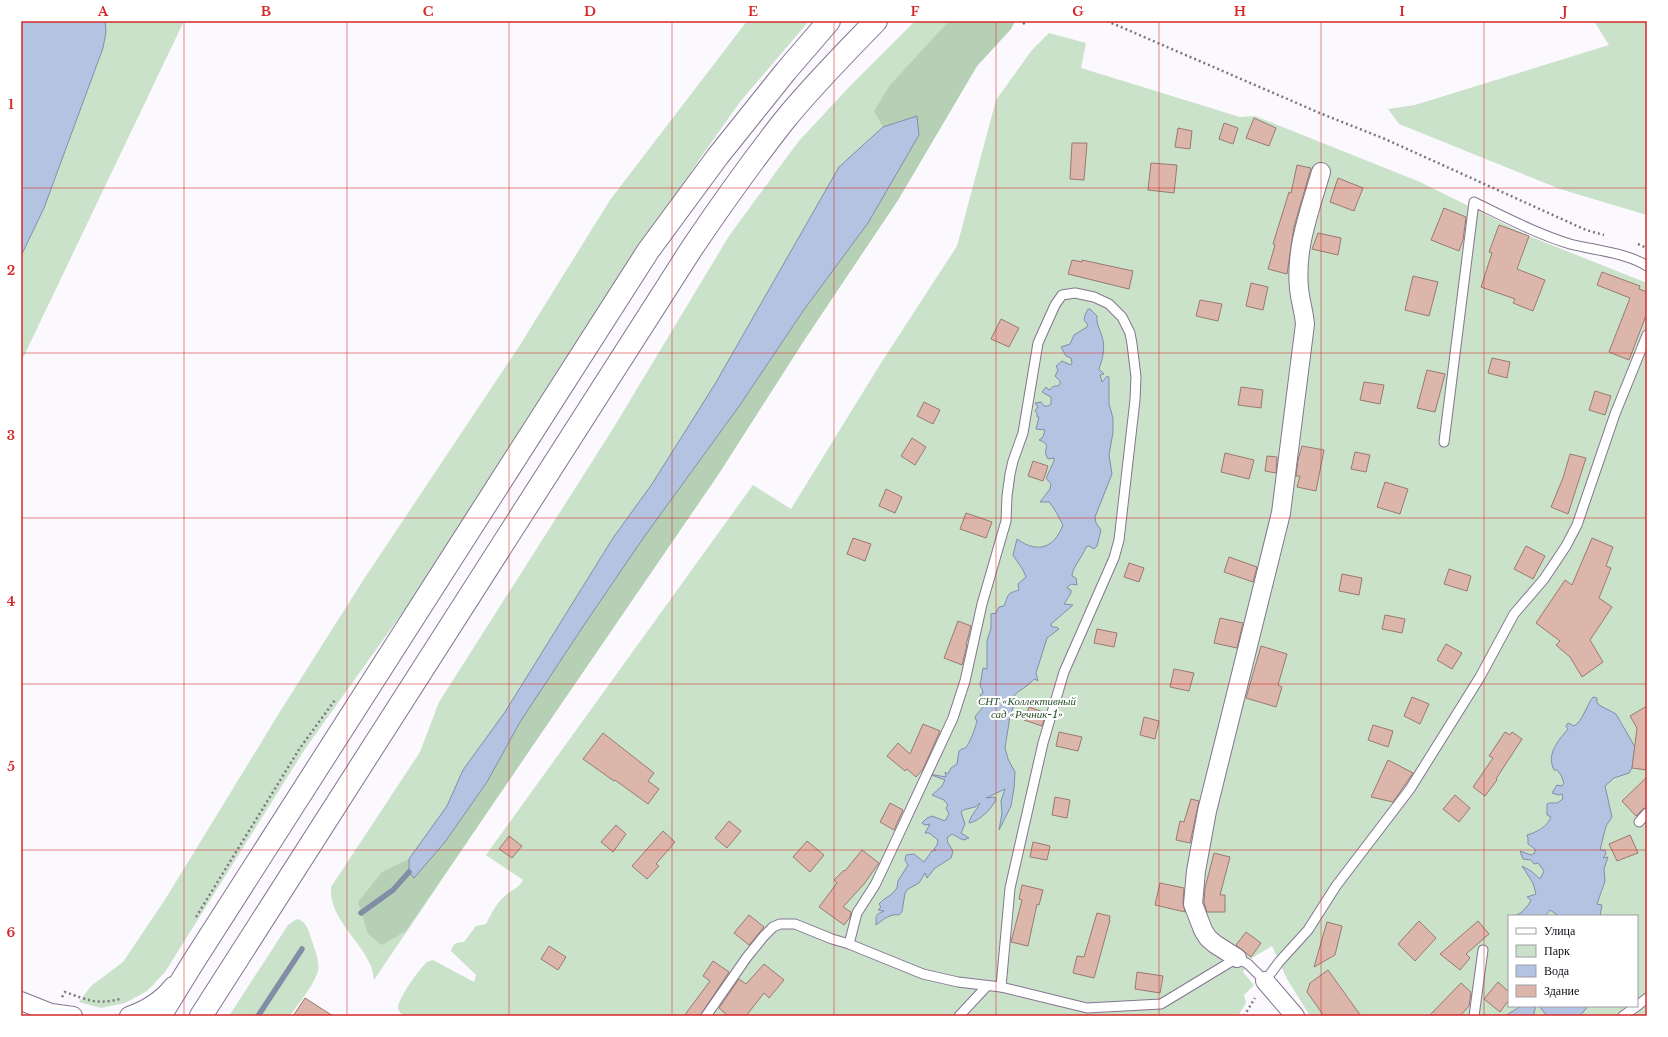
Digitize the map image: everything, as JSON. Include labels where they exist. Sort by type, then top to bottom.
[{"type":"main road","points":[[160,1016],[648,251],[718,156],[786,71],[829,21]]},
{"type":"main road","points":[[201,1016],[692,248],[723,202],[784,121],[833,64],[876,21]]},
{"type":"street","points":[[1237,958],[1215,944],[1203,930],[1193,904],[1193,890],[1207,811],[1281,513],[1305,324],[1299,290],[1301,244],[1321,172]]},
{"type":"street","points":[[129,1016],[148,1007],[169,991],[192,964]]},
{"type":"street","points":[[1265,981],[1295,1016]]},
{"type":"street","points":[[21,1001],[53,1015],[73,1016]]},
{"type":"lane","points":[[1444,442],[1474,202],[1535,230],[1570,244],[1633,259],[1647,266]]},
{"type":"lane","points":[[849,944],[857,913],[875,884],[950,725],[961,696],[982,604],[1006,521],[1007,496],[1012,461],[1023,432],[1036,354],[1043,331],[1055,305],[1062,295],[1075,294],[1094,297],[1109,304],[1122,317],[1130,333],[1134,361],[1135,400],[1120,532],[1114,558],[1076,641],[1064,672],[1043,743],[1010,888],[1001,987]]},
{"type":"lane","points":[[706,1016],[747,957],[764,936],[780,924],[795,924],[923,974],[958,982],[1001,987],[1087,1008],[1161,1004],[1237,958],[1248,964],[1265,981],[1279,962],[1308,930],[1336,886],[1410,789],[1480,677],[1514,614],[1544,579],[1566,546],[1577,525],[1615,414],[1647,335]]},
{"type":"lane","points":[[1639,822],[1647,813]]},
{"type":"lane","points":[[1474,1016],[1483,950]]},
{"type":"lane","points":[[959,1016],[987,986]]},
{"type":"lane","points":[[1638,1005],[1647,998]]},
{"type":"lane","points":[[1623,1016],[1636,1007]]},
{"type":"path","points":[[1107,21],[1322,114],[1385,139],[1586,230],[1610,237]]},
{"type":"path","points":[[1636,244],[1647,248]]},
{"type":"green space","points":[[105,21],[184,21],[21,362],[21,256],[44,208],[103,48],[106,32]]},
{"type":"green space","points":[[747,21],[809,21],[740,102],[701,157],[611,293],[445,553],[305,749],[165,972],[147,991],[125,1003],[101,1008],[79,1002],[91,986],[123,962],[166,898],[281,710],[364,579],[520,345],[610,200]]},
{"type":"green space","points":[[915,21],[1015,21],[1011,29],[977,66],[898,200],[805,339],[718,475],[591,659],[374,980],[372,968],[364,953],[334,908],[331,887],[420,752],[439,702],[611,432],[729,236],[798,142],[850,86]]},
{"type":"green space","points":[[949,21],[1015,21],[1011,29],[977,66],[898,200],[805,339],[718,475],[406,931],[382,945],[368,934],[358,902],[382,872],[409,859],[409,872],[445,842],[487,782],[520,722],[644,537],[740,405],[803,311],[868,223],[919,135],[916,116],[883,127],[874,111],[890,85]]},
{"type":"green space","points":[[1594,21],[1647,21],[1647,215],[1560,189],[1399,124],[1388,109],[1415,105],[1609,45]]},
{"type":"green space","name":"СНТ «Коллективный сад «Речник-1»","points":[[1049,33],[1086,43],[1081,68],[1240,117],[1255,116],[1420,182],[1529,236],[1647,283],[1647,1016],[1310,1016],[1287,979],[1272,946],[1252,958],[1243,972],[1254,985],[1244,995],[1246,1003],[1238,1016],[405,1016],[400,1012],[398,1005],[404,992],[427,962],[433,960],[474,982],[476,975],[451,951],[452,948],[459,942],[464,942],[476,926],[486,924],[500,901],[523,880],[486,855],[753,485],[791,509],[881,363],[957,246],[996,100],[1032,50]]},
{"type":"green space","points":[[297,919],[303,922],[308,929],[318,963],[318,971],[306,994],[290,1016],[229,1016],[288,925]]},
{"type":"water","points":[[21,21],[105,21],[106,32],[103,48],[44,208],[21,256]]},
{"type":"water","points":[[917,116],[919,135],[868,223],[803,311],[740,405],[644,537],[520,722],[487,782],[445,842],[414,878],[409,872],[409,859],[447,806],[463,770],[505,712],[613,538],[652,484],[715,384],[839,167],[883,127]]},
{"type":"water","points":[[1088,309],[1090,309],[1097,316],[1098,325],[1104,344],[1099,369],[1104,374],[1100,375],[1102,382],[1107,376],[1109,377],[1109,404],[1113,418],[1113,432],[1109,455],[1112,474],[1095,517],[1096,523],[1101,530],[1097,546],[1094,549],[1089,546],[1086,547],[1072,573],[1072,576],[1076,578],[1077,585],[1071,584],[1067,588],[1071,590],[1071,593],[1064,604],[1073,605],[1051,624],[1052,627],[1059,629],[1047,638],[1036,673],[1038,681],[1035,679],[1013,698],[1016,699],[1010,716],[1005,748],[1008,759],[1015,772],[1011,806],[999,830],[1002,813],[1001,801],[1005,789],[986,798],[995,797],[996,800],[988,811],[973,822],[969,823],[980,803],[975,807],[963,810],[961,812],[965,824],[961,833],[969,838],[963,840],[952,834],[947,838],[953,851],[951,858],[935,868],[927,878],[925,873],[919,883],[908,889],[905,893],[902,912],[899,915],[890,916],[876,925],[877,915],[884,911],[878,910],[881,907],[879,904],[897,888],[898,881],[908,865],[905,860],[906,855],[914,854],[924,862],[932,851],[936,850],[934,849],[938,840],[929,833],[925,833],[930,824],[925,825],[922,823],[927,818],[932,816],[945,821],[949,814],[946,808],[948,805],[944,800],[932,795],[942,786],[945,780],[929,774],[946,777],[945,772],[948,774],[951,768],[957,764],[959,751],[967,746],[974,731],[977,721],[975,718],[984,703],[980,695],[983,693],[980,686],[983,668],[987,669],[987,641],[991,628],[991,614],[996,613],[999,607],[1004,606],[1008,595],[1019,590],[1018,584],[1026,577],[1013,555],[1017,539],[1032,546],[1044,546],[1055,539],[1063,525],[1049,502],[1040,502],[1050,489],[1051,484],[1046,478],[1054,458],[1048,459],[1046,456],[1047,446],[1044,442],[1039,440],[1043,437],[1045,430],[1036,429],[1039,417],[1037,417],[1037,413],[1035,411],[1038,407],[1035,403],[1041,402],[1044,406],[1051,404],[1051,397],[1042,392],[1046,387],[1049,390],[1060,384],[1060,381],[1055,376],[1058,370],[1056,366],[1062,361],[1071,365],[1071,358],[1066,356],[1061,347],[1070,344],[1074,335],[1087,327],[1088,325],[1084,320]]},
{"type":"water","points":[[1593,697],[1597,698],[1599,705],[1616,714],[1635,747],[1632,768],[1629,773],[1614,778],[1605,786],[1612,817],[1606,826],[1600,850],[1605,850],[1606,854],[1603,858],[1608,857],[1604,869],[1605,881],[1597,904],[1602,905],[1600,915],[1558,915],[1550,910],[1546,915],[1517,915],[1522,912],[1529,904],[1531,900],[1527,897],[1536,894],[1533,883],[1522,866],[1531,871],[1540,879],[1544,871],[1538,863],[1534,864],[1531,860],[1523,859],[1520,851],[1531,855],[1535,853],[1535,849],[1528,844],[1527,835],[1541,829],[1549,821],[1551,817],[1547,815],[1547,804],[1557,803],[1563,799],[1562,794],[1559,795],[1552,793],[1557,785],[1562,786],[1564,783],[1561,775],[1557,770],[1554,770],[1551,759],[1552,753],[1557,743],[1568,729],[1566,726],[1568,723],[1574,726],[1577,724]]},
{"type":"water","points":[[1519,1007],[1536,1007],[1533,1016],[1505,1016]]},
{"type":"water","points":[[1540,1007],[1587,1007],[1580,1016],[1547,1016]]},
{"type":"building","points":[[1254,118],[1276,128],[1269,146],[1246,138]]},
{"type":"building","points":[[1224,123],[1238,128],[1233,144],[1219,139]]},
{"type":"building","points":[[1178,128],[1192,131],[1190,149],[1175,147]]},
{"type":"building","points":[[1072,143],[1087,143],[1084,180],[1070,179]]},
{"type":"building","points":[[1151,163],[1177,165],[1174,193],[1148,190]]},
{"type":"building","points":[[1297,165],[1311,168],[1294,227],[1287,274],[1268,269],[1275,245],[1273,244],[1289,192],[1291,193]]},
{"type":"building","points":[[1338,178],[1363,188],[1354,211],[1330,202]]},
{"type":"building","points":[[1444,208],[1466,217],[1463,240],[1459,251],[1431,240]]},
{"type":"building","points":[[1499,225],[1529,236],[1517,269],[1545,280],[1533,311],[1513,303],[1515,299],[1481,287],[1492,253],[1489,252]]},
{"type":"building","points":[[1318,233],[1341,238],[1338,255],[1312,249]]},
{"type":"building","points":[[1072,260],[1082,262],[1082,260],[1133,271],[1129,289],[1068,274]]},
{"type":"building","points":[[1602,272],[1640,286],[1639,289],[1647,292],[1647,313],[1629,360],[1609,352],[1630,298],[1597,285]]},
{"type":"building","points":[[1413,276],[1438,282],[1429,316],[1405,310]]},
{"type":"building","points":[[1251,283],[1268,287],[1263,310],[1246,306]]},
{"type":"building","points":[[1200,300],[1222,304],[1218,321],[1196,316]]},
{"type":"building","points":[[1001,319],[1019,328],[1009,347],[991,339]]},
{"type":"building","points":[[1492,358],[1510,362],[1507,378],[1488,373]]},
{"type":"building","points":[[1427,370],[1445,374],[1435,412],[1417,408]]},
{"type":"building","points":[[1364,382],[1384,385],[1380,404],[1360,400]]},
{"type":"building","points":[[1241,387],[1263,390],[1261,408],[1238,405]]},
{"type":"building","points":[[1595,391],[1611,396],[1605,415],[1589,410]]},
{"type":"building","points":[[924,402],[940,410],[933,424],[917,416]]},
{"type":"building","points":[[912,438],[926,447],[915,465],[901,456]]},
{"type":"building","points":[[1302,446],[1324,450],[1316,491],[1297,487],[1300,476],[1296,476]]},
{"type":"building","points":[[1355,452],[1370,455],[1366,472],[1351,469]]},
{"type":"building","points":[[1225,453],[1254,460],[1249,479],[1221,472]]},
{"type":"building","points":[[1570,454],[1586,458],[1568,514],[1551,507],[1563,478]]},
{"type":"building","points":[[1267,456],[1277,457],[1276,473],[1265,471]]},
{"type":"building","points":[[1033,461],[1048,466],[1043,481],[1028,476]]},
{"type":"building","points":[[1385,482],[1408,489],[1400,514],[1377,507]]},
{"type":"building","points":[[886,489],[902,497],[895,513],[879,506]]},
{"type":"building","points":[[966,513],[992,522],[986,538],[960,529]]},
{"type":"building","points":[[853,538],[871,544],[865,561],[847,554]]},
{"type":"building","points":[[1592,538],[1613,547],[1606,566],[1611,568],[1599,598],[1612,607],[1590,640],[1603,662],[1582,677],[1570,657],[1556,645],[1560,641],[1536,623],[1565,580],[1572,585]]},
{"type":"building","points":[[1526,546],[1545,556],[1533,579],[1514,569]]},
{"type":"building","points":[[1229,557],[1257,567],[1253,582],[1224,572]]},
{"type":"building","points":[[1129,563],[1144,568],[1139,582],[1124,577]]},
{"type":"building","points":[[1449,569],[1471,576],[1467,591],[1444,584]]},
{"type":"building","points":[[1342,574],[1362,578],[1359,595],[1339,591]]},
{"type":"building","points":[[1385,615],[1405,619],[1402,633],[1382,629]]},
{"type":"building","points":[[1220,618],[1243,623],[1237,648],[1214,643]]},
{"type":"building","points":[[958,621],[971,626],[962,665],[944,658]]},
{"type":"building","points":[[1097,629],[1117,633],[1114,647],[1094,643]]},
{"type":"building","points":[[1446,644],[1462,653],[1452,669],[1437,660]]},
{"type":"building","points":[[1261,646],[1287,654],[1278,685],[1282,687],[1276,707],[1246,698]]},
{"type":"building","points":[[1174,669],[1194,673],[1189,691],[1170,687]]},
{"type":"building","points":[[1412,697],[1429,704],[1420,724],[1404,716]]},
{"type":"building","points":[[1647,706],[1647,770],[1632,768],[1637,728],[1630,716]]},
{"type":"building","points":[[1029,707],[1046,713],[1042,726],[1024,720]]},
{"type":"building","points":[[1144,717],[1159,721],[1155,739],[1140,735]]},
{"type":"building","points":[[923,724],[940,731],[923,769],[916,777],[907,769],[905,771],[887,756],[898,743],[910,754]]},
{"type":"building","points":[[1373,725],[1393,731],[1388,747],[1368,740]]},
{"type":"building","points":[[1059,732],[1082,737],[1078,751],[1056,746]]},
{"type":"building","points":[[1505,732],[1510,735],[1512,732],[1522,739],[1496,779],[1497,780],[1485,796],[1473,787],[1493,758],[1489,756]]},
{"type":"building","points":[[603,733],[654,773],[648,781],[659,789],[648,804],[583,759]]},
{"type":"building","points":[[1388,760],[1413,773],[1393,802],[1371,797]]},
{"type":"building","points":[[1647,777],[1647,807],[1636,816],[1622,801]]},
{"type":"building","points":[[1455,795],[1470,808],[1459,822],[1443,809]]},
{"type":"building","points":[[1055,797],[1070,800],[1067,818],[1052,815]]},
{"type":"building","points":[[1191,799],[1199,801],[1190,843],[1176,840],[1180,821],[1184,822]]},
{"type":"building","points":[[890,803],[903,810],[894,830],[880,822]]},
{"type":"building","points":[[729,821],[741,831],[727,848],[715,838]]},
{"type":"building","points":[[616,825],[626,834],[613,852],[601,842]]},
{"type":"building","points":[[663,831],[675,842],[656,864],[659,866],[647,879],[632,866]]},
{"type":"building","points":[[1630,835],[1638,853],[1617,861],[1609,844]]},
{"type":"building","points":[[509,836],[522,846],[512,858],[499,849]]},
{"type":"building","points":[[807,841],[824,855],[810,872],[793,857]]},
{"type":"building","points":[[1033,842],[1050,846],[1047,860],[1030,857]]},
{"type":"building","points":[[862,850],[879,863],[864,884],[843,907],[851,912],[850,917],[844,925],[819,907],[837,883],[834,880],[844,870],[845,871]]},
{"type":"building","points":[[1214,853],[1230,857],[1220,895],[1225,895],[1225,912],[1207,912],[1204,903],[1205,888]]},
{"type":"building","points":[[1160,883],[1184,888],[1183,903],[1185,912],[1155,905]]},
{"type":"building","points":[[1022,885],[1043,890],[1039,905],[1037,904],[1028,946],[1011,942],[1022,900],[1019,899]]},
{"type":"building","points":[[1097,913],[1110,916],[1110,920],[1094,978],[1073,973],[1077,956],[1084,957]]},
{"type":"building","points":[[749,915],[764,927],[749,945],[734,933]]},
{"type":"building","points":[[1419,921],[1436,938],[1415,961],[1398,944]]},
{"type":"building","points":[[1478,921],[1489,934],[1466,954],[1470,958],[1460,970],[1440,954]]},
{"type":"building","points":[[1327,922],[1342,926],[1335,955],[1314,967]]},
{"type":"building","points":[[1246,932],[1261,943],[1251,957],[1236,945]]},
{"type":"building","points":[[549,946],[566,957],[558,970],[541,959]]},
{"type":"building","points":[[713,961],[729,972],[700,1016],[684,1016],[710,981],[703,976]]},
{"type":"building","points":[[764,964],[784,980],[769,998],[764,993],[746,1016],[728,1016],[719,1008],[739,979],[746,984]]},
{"type":"building","points":[[1328,970],[1361,1016],[1324,1016],[1307,992],[1310,983]]},
{"type":"building","points":[[1137,972],[1163,976],[1160,993],[1135,989]]},
{"type":"building","points":[[1498,982],[1508,991],[1508,1001],[1500,1012],[1484,999]]},
{"type":"building","points":[[1461,983],[1471,992],[1469,1006],[1460,1016],[1429,1016]]},
{"type":"building","points":[[305,998],[333,1016],[293,1016]]},
{"type":"waterway","points":[[361,913],[393,890],[409,872]]},
{"type":"waterway","points":[[258,1016],[302,949]]}]
